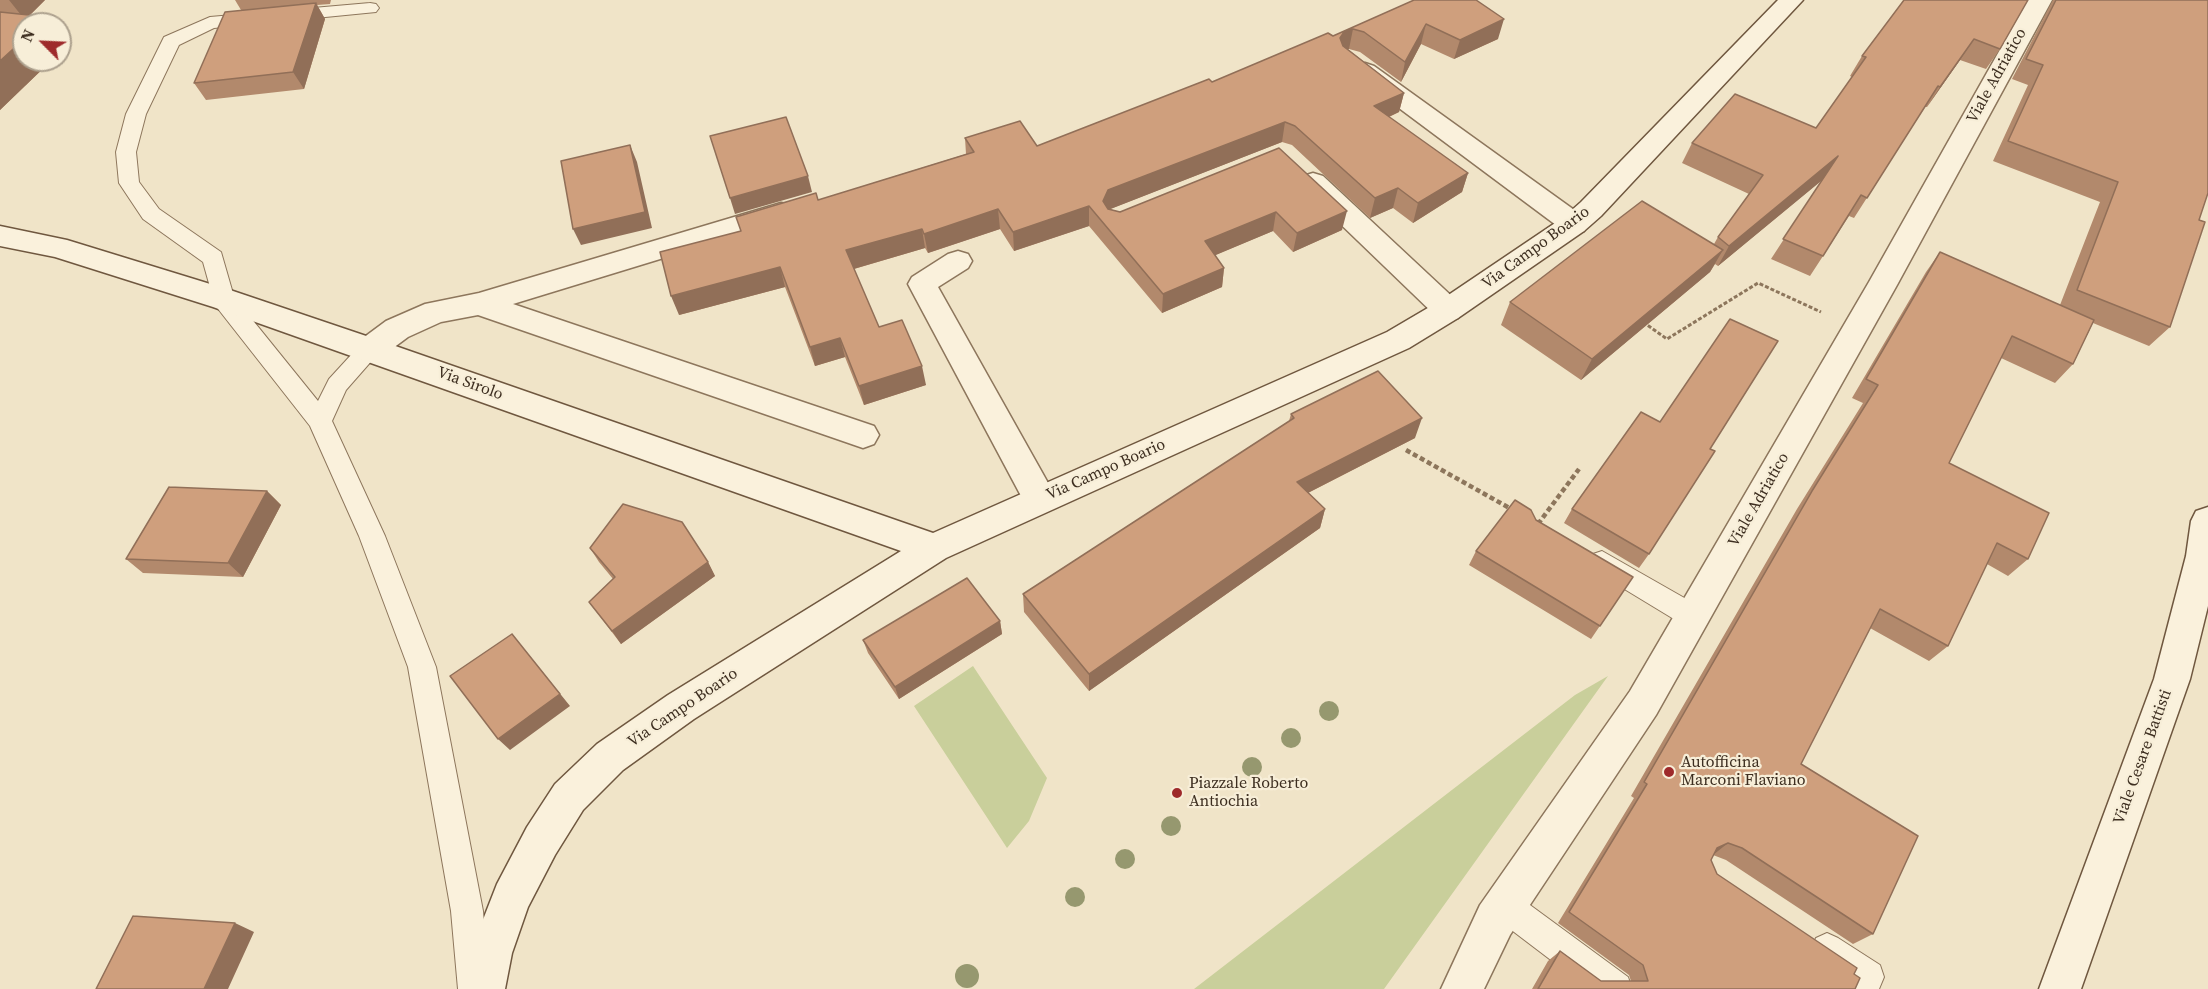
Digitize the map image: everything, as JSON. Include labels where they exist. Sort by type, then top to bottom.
[{"type":"street","name":"Via Campo Boario","points":[[484,989],[491,953],[511,898],[541,841],[569,797],[610,758],[681,707],[934,548],[1398,340],[1448,310],[1574,224],[1591,209],[1791,0]]},
{"type":"street","name":"Viale Adriatico","points":[[1462,989],[1504,906],[1643,703],[1857,329],[2040,0]]},
{"type":"street","points":[[1350,59],[1574,224]]},
{"type":"street","points":[[1298,169],[1448,310]]},
{"type":"street","points":[[370,349],[397,329],[435,312],[479,304],[811,203]]},
{"type":"street","name":"Via Sirolo","points":[[0,236],[57,247],[223,299],[934,548]]},
{"type":"street","points":[[958,261],[922,284],[1040,499]]},
{"type":"street","points":[[479,304],[863,435]]},
{"type":"street","name":"Viale Cesare Battisti","points":[[2060,989],[2172,679],[2203,556],[2208,520]]},
{"type":"lane","points":[[370,8],[210,22],[171,41],[136,114],[126,152],[129,183],[151,214],[213,258],[223,299],[320,421],[372,536],[423,667],[467,911],[474,989]]},
{"type":"lane","points":[[320,421],[337,385],[370,349]]},
{"type":"lane","points":[[1580,549],[1692,616]]},
{"type":"lane","points":[[1504,906],[1616,989]]},
{"type":"lane","points":[[1801,932],[1868,977],[1863,989]]},
{"type":"path","points":[[1638,319],[1667,339],[1758,284],[1857,329]]},
{"type":"path","points":[[1406,450],[1518,513]]},
{"type":"path","points":[[1528,519],[1539,524],[1579,469]]},
{"type":"green space","points":[[973,666],[1047,778],[1029,821],[1007,848],[914,706]]},
{"type":"green space","points":[[1608,676],[1384,989],[1194,989],[1575,695]]},
{"type":"building","points":[[1414,0],[1476,0],[1504,19],[1460,40],[1426,24],[1405,62],[1364,32],[1353,29],[1344,32],[1340,38],[1343,46],[1404,93],[1374,106],[1468,173],[1418,203],[1398,188],[1375,198],[1295,126],[1285,122],[1108,190],[1103,201],[1108,209],[1120,212],[1279,148],[1347,211],[1297,233],[1276,212],[1205,241],[1224,268],[1163,294],[1089,206],[1013,232],[998,209],[924,234],[922,229],[846,250],[879,327],[902,320],[922,366],[859,386],[840,338],[810,347],[780,267],[671,296],[660,252],[741,231],[736,217],[816,193],[818,200],[974,152],[965,138],[1020,121],[1037,146],[1209,79],[1212,82],[1328,33],[1333,36]]},
{"type":"building","points":[[1904,0],[2028,0],[2000,49],[1974,39],[1940,87],[1938,86],[1867,198],[1861,195],[1823,256],[1783,239],[1838,156],[1729,246],[1718,237],[1763,175],[1692,143],[1735,94],[1816,128],[1866,57],[1862,56]]},
{"type":"building","points":[[2056,0],[2208,0],[2208,193],[2199,220],[2205,222],[2170,327],[2077,290],[2118,182],[2008,141],[2043,65],[2026,59]]},
{"type":"building","points":[[316,3],[293,72],[194,83],[225,12]]},
{"type":"building","points":[[0,12],[12,13],[12,50],[0,61]]},
{"type":"building","points":[[786,117],[808,176],[730,198],[710,136]]},
{"type":"building","points":[[630,145],[645,212],[573,229],[561,161]]},
{"type":"building","points":[[1642,201],[1723,250],[1592,359],[1510,302]]},
{"type":"building","points":[[1940,252],[2094,320],[2073,364],[2012,336],[1949,463],[2049,513],[2028,559],[1997,543],[1948,646],[1880,609],[1801,764],[1918,836],[1873,934],[1742,848],[1728,843],[1717,848],[1711,860],[1717,874],[1857,968],[1854,974],[1860,978],[1855,989],[1538,989],[1560,951],[1601,981],[1648,981],[1643,965],[1569,912],[1647,784],[1644,782],[1812,491],[1878,385],[1866,379]]},
{"type":"building","points":[[1730,319],[1778,341],[1710,449],[1715,451],[1649,554],[1572,509],[1641,412],[1660,422]]},
{"type":"building","points":[[1378,371],[1422,418],[1297,482],[1325,509],[1089,674],[1023,594],[1294,418],[1291,414]]},
{"type":"building","points":[[169,487],[267,491],[228,563],[126,559]]},
{"type":"building","points":[[1515,500],[1531,510],[1536,520],[1633,577],[1600,626],[1476,551]]},
{"type":"building","points":[[623,504],[682,522],[708,562],[612,631],[589,602],[615,577],[590,548]]},
{"type":"building","points":[[967,578],[1000,621],[895,687],[863,640]]},
{"type":"building","points":[[512,634],[560,694],[498,739],[450,676]]},
{"type":"building","points":[[133,916],[235,923],[204,989],[96,989]]},
{"type":"place","name":"Autofficina Marconi Flaviano","points":[[1669,772]]},
{"type":"place","name":"Piazzale Roberto Antiochia","points":[[1177,793]]}]
